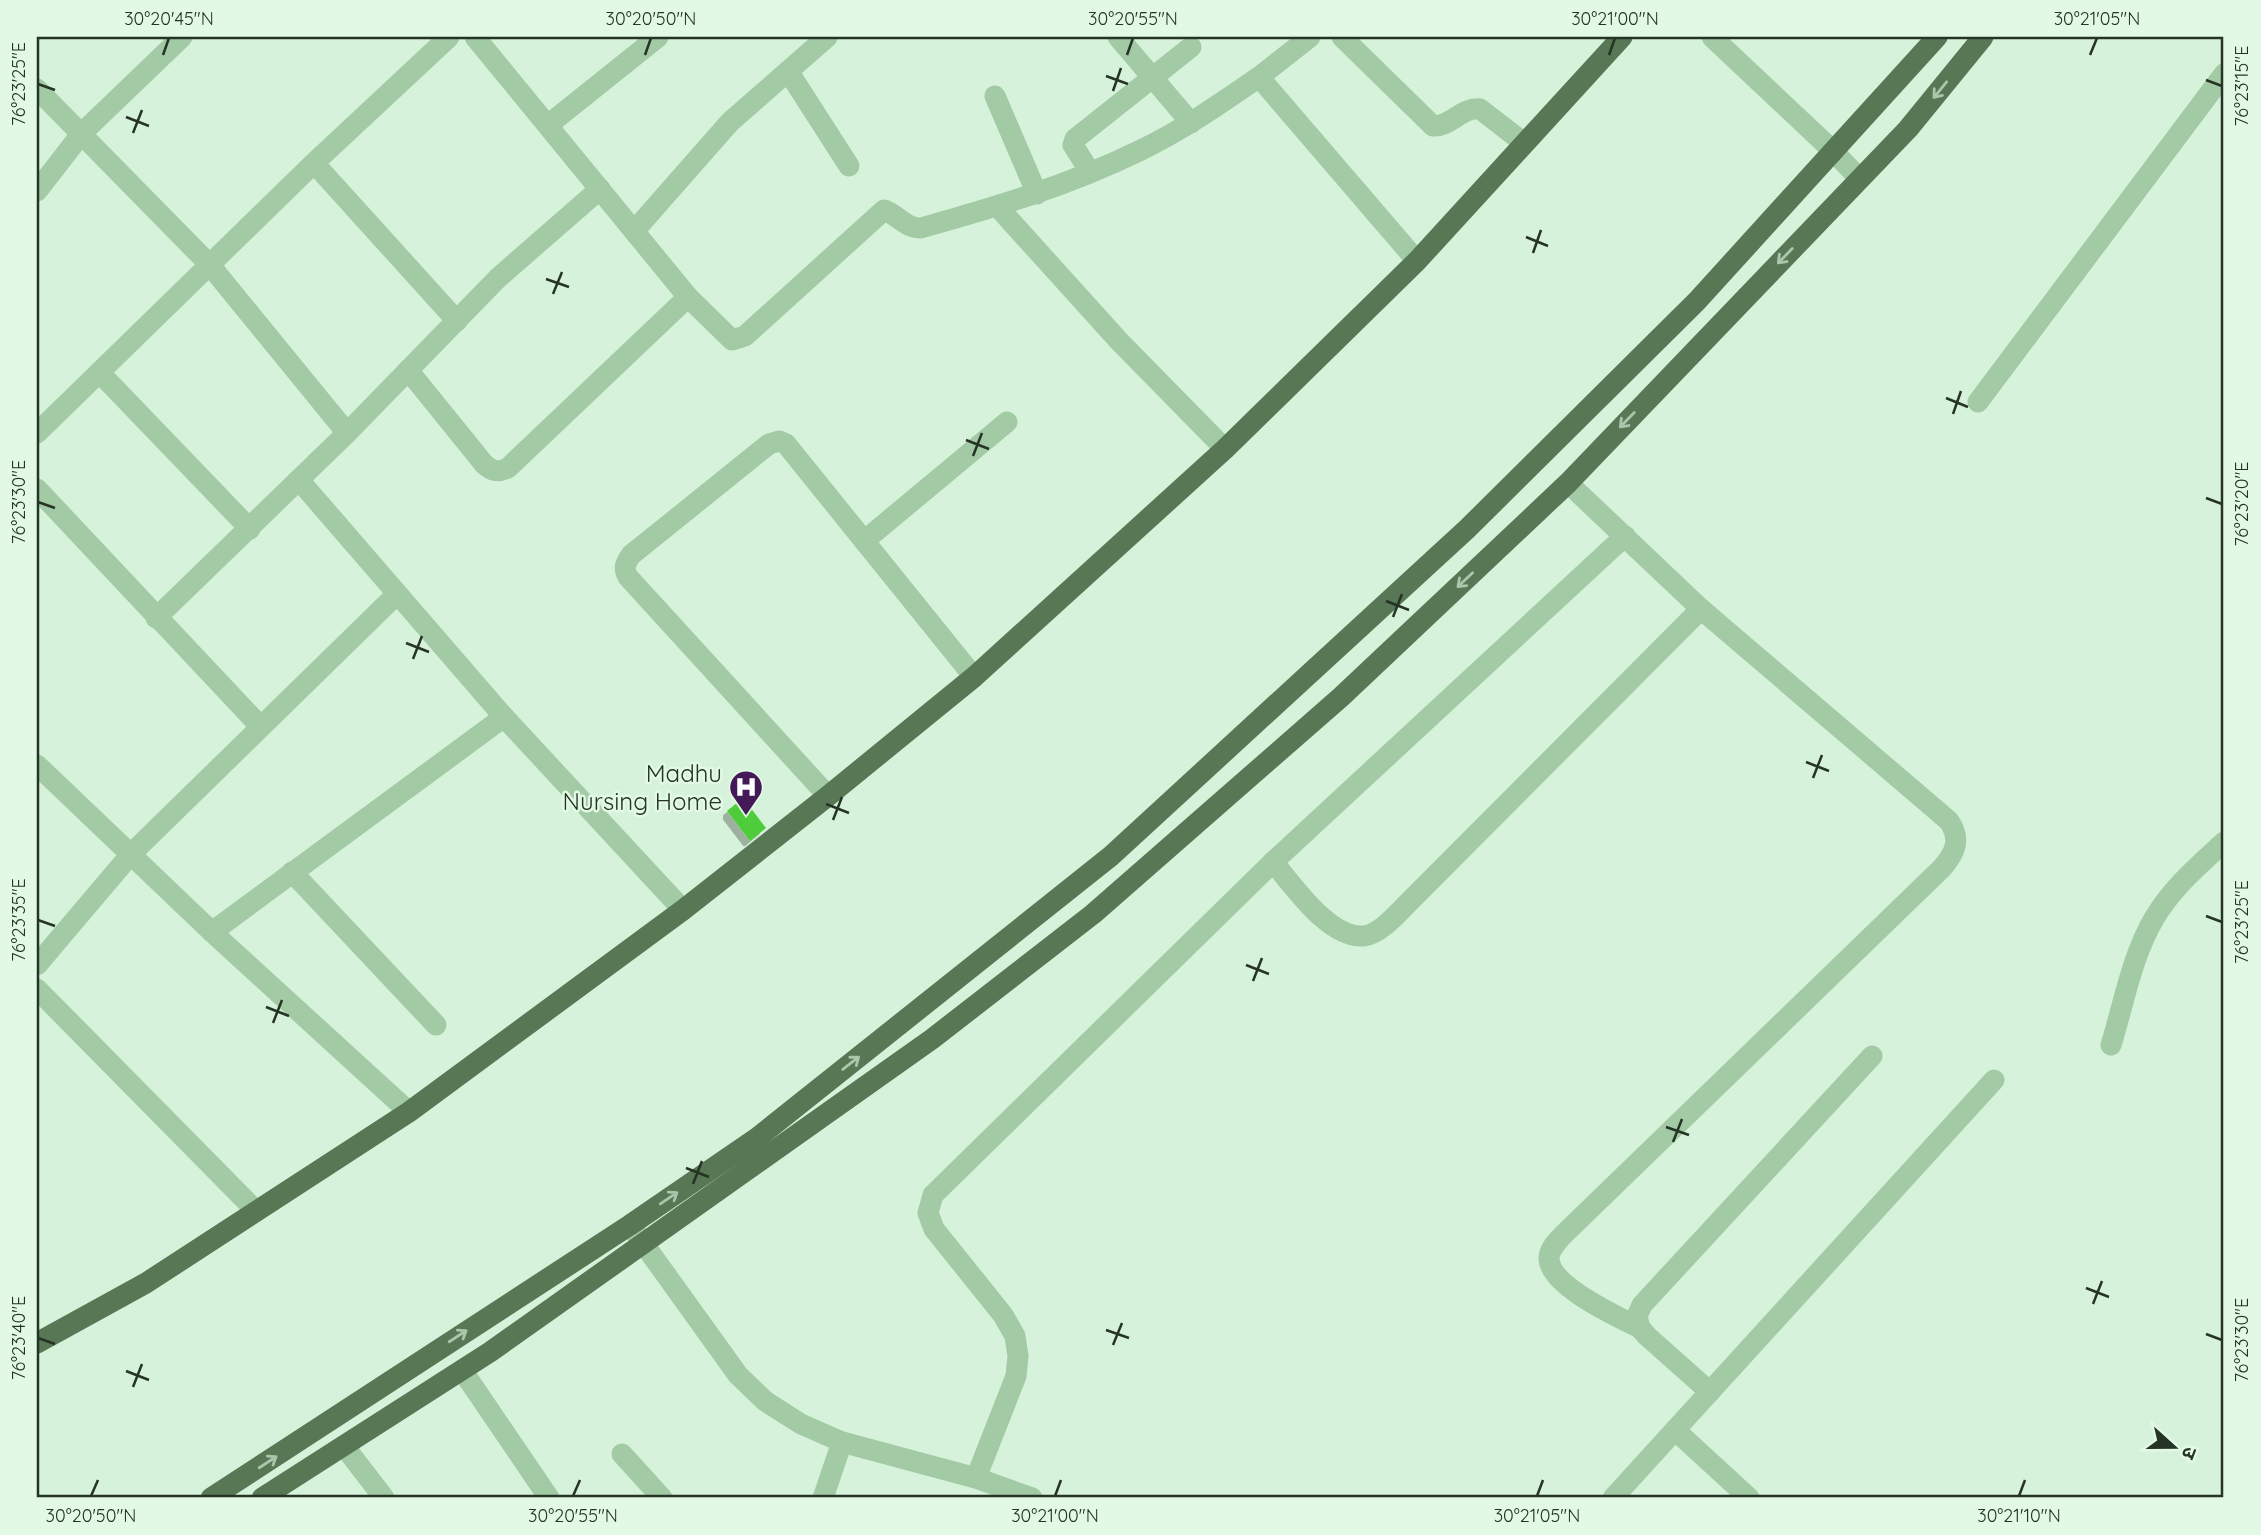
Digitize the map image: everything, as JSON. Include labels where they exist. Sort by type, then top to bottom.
[{"type":"main road","points":[[37,1343],[146,1283],[409,1112],[683,910],[974,677],[1225,449],[1417,261],[1622,37]]},
{"type":"main road","points":[[211,1498],[629,1225],[757,1138],[1111,856],[1467,529],[1697,301],[1937,37]]},
{"type":"main road","points":[[262,1498],[462,1370],[643,1243],[932,1039],[1093,914],[1341,697],[1568,483],[1908,129],[1983,37]]},
{"type":"street","points":[[37,191],[82,133],[183,37]]},
{"type":"street","points":[[37,433],[314,163],[449,37]]},
{"type":"street","points":[[475,37],[688,297],[732,340],[740,339],[884,210],[892,213],[907,226],[920,228],[1037,194],[1141,150],[1191,123],[1259,77],[1310,37]]},
{"type":"street","points":[[548,125],[658,37]]},
{"type":"street","points":[[635,230],[721,132],[827,37]]},
{"type":"street","points":[[1118,37],[1191,123]]},
{"type":"street","points":[[1342,37],[1433,126],[1439,127],[1465,111],[1480,109],[1524,143]]},
{"type":"street","points":[[1712,37],[1859,178]]},
{"type":"street","points":[[1090,172],[1073,145],[1075,139],[1191,47]]},
{"type":"street","points":[[788,71],[849,166]]},
{"type":"street","points":[[1978,402],[2224,75]]},
{"type":"street","points":[[1259,77],[1417,261]]},
{"type":"street","points":[[37,89],[209,264],[347,433]]},
{"type":"street","points":[[995,96],[1037,194]]},
{"type":"street","points":[[314,163],[457,321]]},
{"type":"street","points":[[156,618],[347,433],[498,278],[600,188]]},
{"type":"street","points":[[997,206],[1119,341],[1225,449]]},
{"type":"street","points":[[408,370],[484,464],[492,471],[500,472],[508,468],[688,297]]},
{"type":"street","points":[[100,373],[250,529]]},
{"type":"street","points":[[864,541],[1007,422]]},
{"type":"street","points":[[828,796],[628,577],[624,570],[631,555],[769,444],[779,441],[786,444],[974,677]]},
{"type":"street","points":[[299,480],[505,717],[683,910]]},
{"type":"street","points":[[1568,483],[1701,609],[1950,821],[1957,833],[1952,856],[1942,868],[1572,1226],[1551,1250],[1549,1262],[1554,1272],[1571,1288],[1596,1306],[1640,1328],[1710,1392]]},
{"type":"street","points":[[37,488],[260,726]]},
{"type":"street","points":[[976,1478],[1016,1376],[1018,1356],[1015,1336],[1003,1315],[934,1229],[928,1213],[933,1195],[1273,862],[1625,536]]},
{"type":"street","points":[[37,965],[131,854],[397,594]]},
{"type":"street","points":[[1273,862],[1328,923],[1345,934],[1366,936],[1387,923],[1408,903],[1701,609]]},
{"type":"street","points":[[212,932],[505,717]]},
{"type":"street","points":[[37,765],[212,932],[409,1112]]},
{"type":"street","points":[[2111,1045],[2142,943],[2155,917],[2185,878],[2224,842]]},
{"type":"street","points":[[292,872],[436,1025]]},
{"type":"street","points":[[37,989],[256,1211]]},
{"type":"street","points":[[1640,1328],[1637,1316],[1643,1305],[1872,1056]]},
{"type":"street","points":[[1613,1498],[1994,1080]]},
{"type":"street","points":[[629,1225],[738,1375],[765,1401],[801,1424],[842,1441],[976,1478],[1032,1498]]},
{"type":"street","points":[[462,1370],[549,1498]]},
{"type":"street","points":[[1675,1430],[1749,1498]]},
{"type":"street","points":[[823,1498],[842,1441]]},
{"type":"street","points":[[344,1446],[384,1498]]},
{"type":"street","points":[[622,1454],[662,1498]]},
{"type":"building","points":[[743,798],[766,828],[750,841],[727,811]]},
{"type":"place","name":"Madhu Nursing Home","points":[[746,817]]}]
